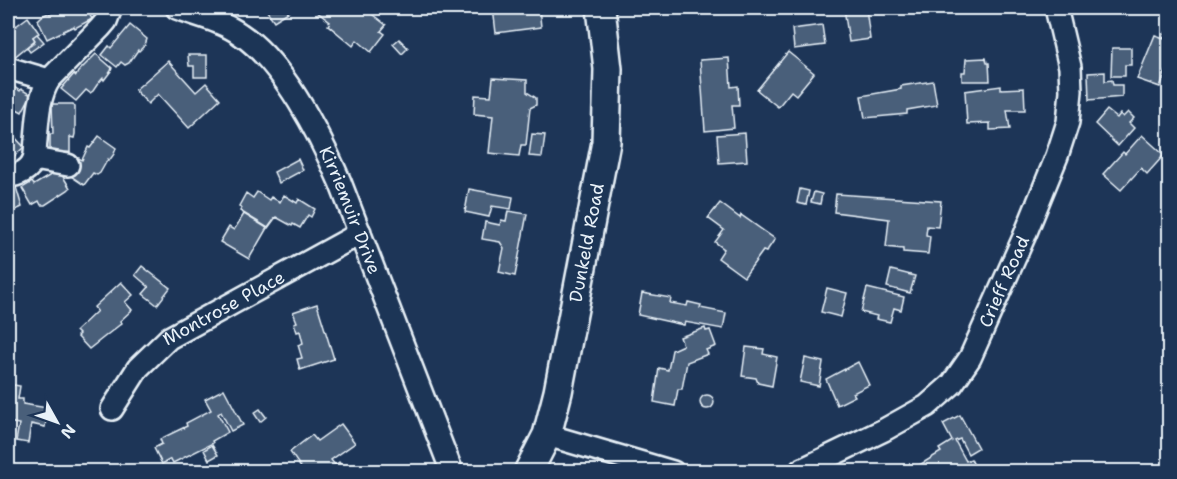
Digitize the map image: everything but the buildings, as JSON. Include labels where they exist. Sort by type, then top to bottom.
[{"type":"main road","name":"Dunkeld Road","points":[[528,471],[547,435],[574,312],[606,142],[608,69],[601,8]]},
{"type":"street","points":[[8,176],[21,174],[34,159],[38,112],[45,87],[106,21],[111,8]]},
{"type":"street","name":"Kirriemuir Drive","points":[[177,8],[226,26],[251,42],[286,83],[327,152],[452,471]]},
{"type":"street","name":"Crieff Road","points":[[799,471],[884,430],[927,406],[951,384],[970,358],[1024,237],[1057,156],[1068,122],[1071,91],[1070,67],[1056,8]]},
{"type":"street","points":[[8,68],[50,80]]},
{"type":"street","points":[[34,159],[68,165]]},
{"type":"street","name":"Montrose Place","points":[[111,409],[138,368],[169,338],[339,246],[360,232]]},
{"type":"street","points":[[547,435],[673,471]]}]
